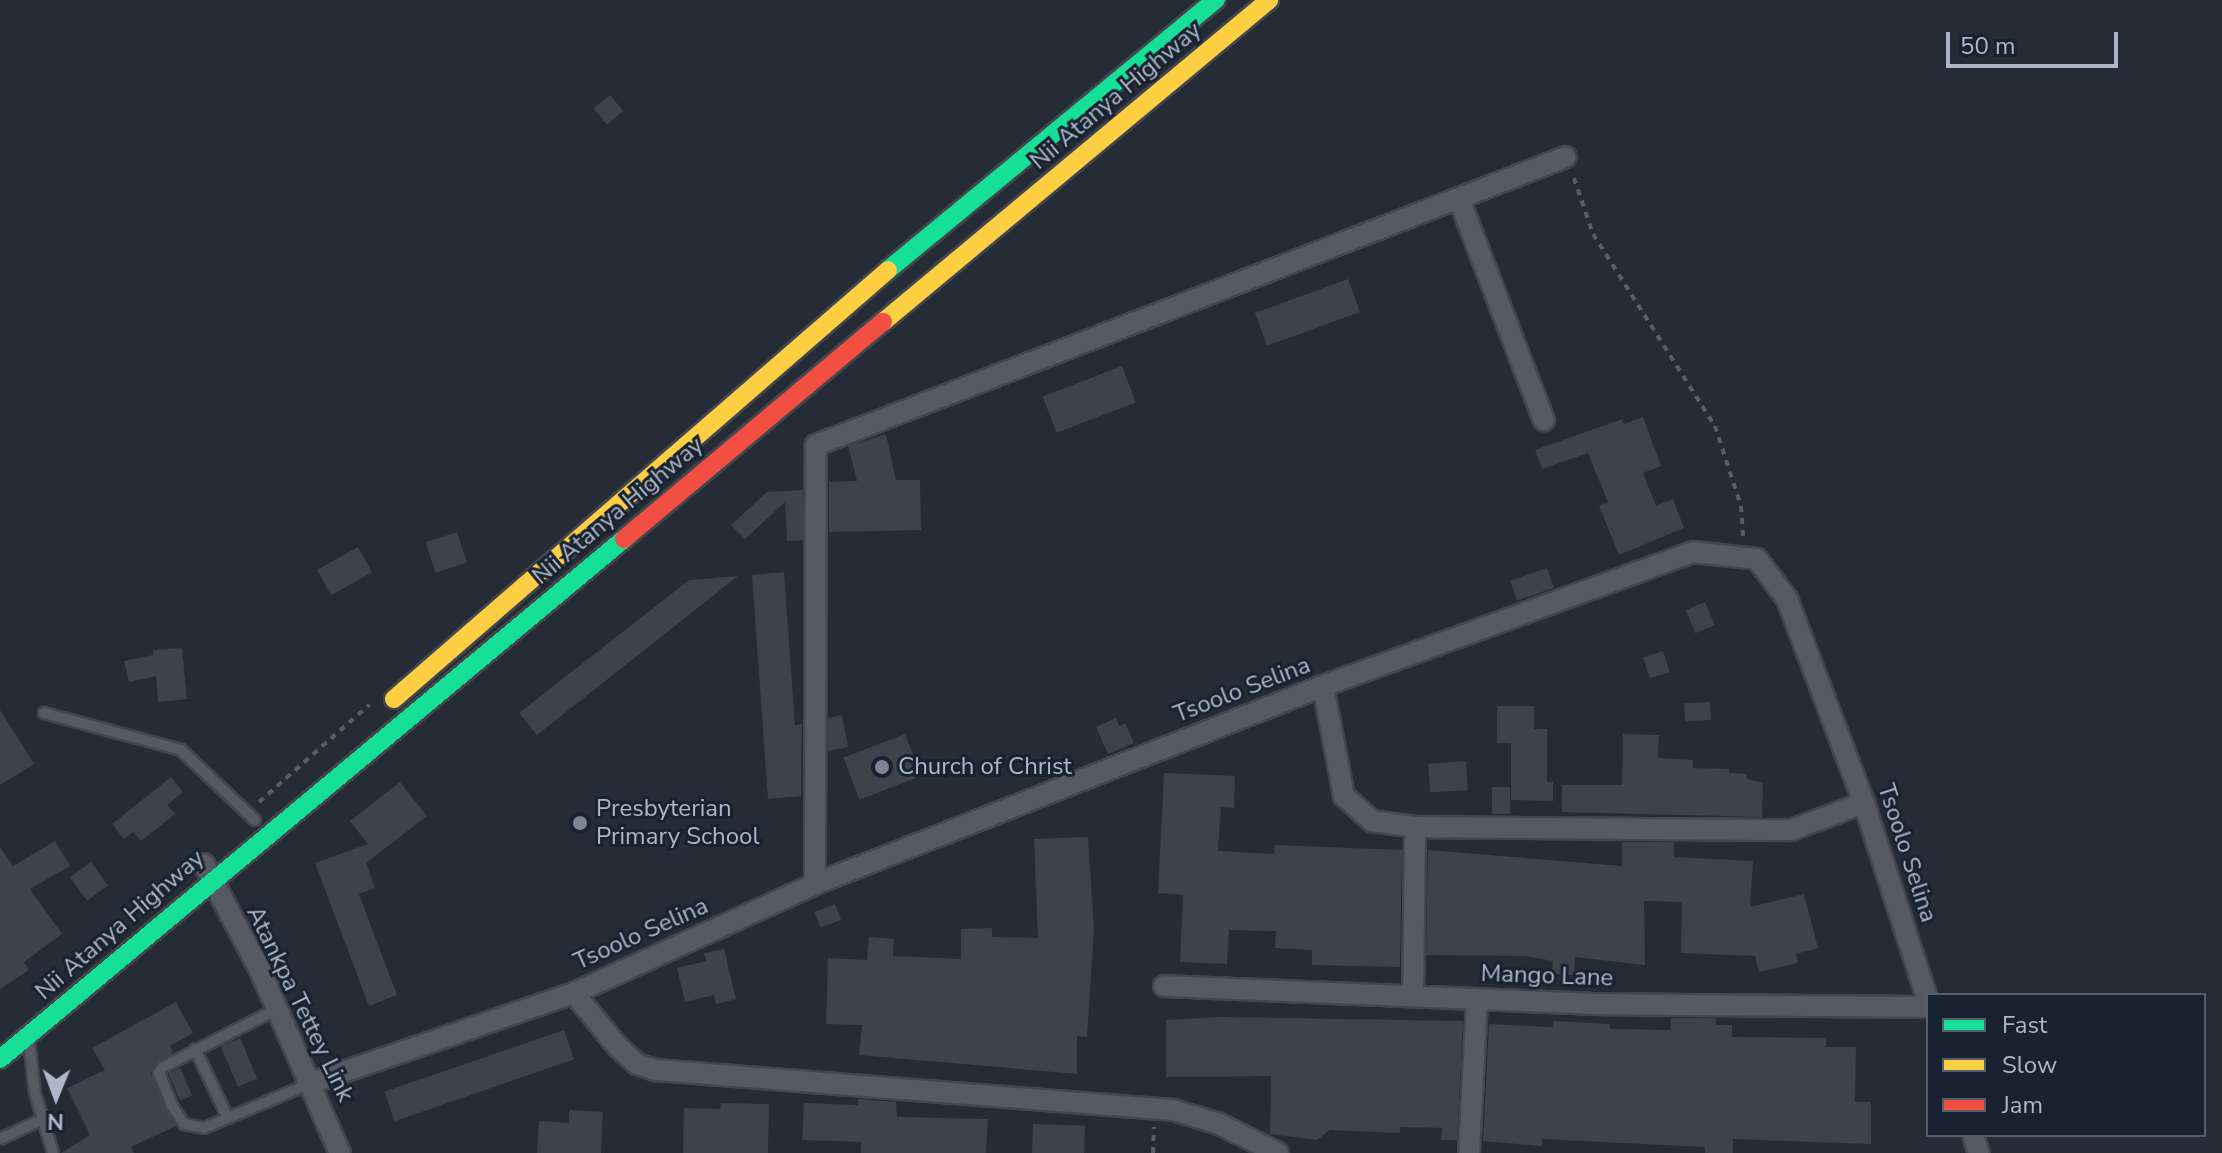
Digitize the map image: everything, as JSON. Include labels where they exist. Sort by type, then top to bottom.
[{"type":"main road","points":[[375,716],[950,216],[1216,0]]},
{"type":"main road","name":"Nii Atanya Highway","points":[[0,1059],[206,872],[1269,0]]},
{"type":"main road","points":[[0,1037],[206,872],[261,815]]},
{"type":"street","points":[[815,884],[816,445],[1566,157]]},
{"type":"street","points":[[1459,199],[1544,420]]},
{"type":"street","name":"Tsoolo Selina","points":[[311,1083],[574,993],[815,884],[1323,686],[1693,552],[1757,559],[1787,599],[1864,803],[1926,995]]},
{"type":"street","points":[[1323,686],[1350,806],[1372,821],[1415,827],[1791,830],[1864,803]]},
{"type":"street","points":[[1413,996],[1415,827]]},
{"type":"street","name":"Atankpa Tettey Link","points":[[206,872],[277,1009],[340,1153]]},
{"type":"street","name":"Mango Lane","points":[[1164,986],[1477,999],[1926,1007]]},
{"type":"street","points":[[574,993],[617,1046],[637,1064],[656,1070],[1173,1110],[1217,1123],[1278,1153]]},
{"type":"street","points":[[1469,1153],[1477,999]]},
{"type":"lane","points":[[44,713],[181,750],[261,815]]},
{"type":"lane","points":[[277,1009],[195,1049],[159,1073],[172,1106],[193,1129],[228,1118],[311,1083]]},
{"type":"lane","points":[[28,1035],[43,1119],[53,1153]]},
{"type":"lane","points":[[195,1049],[228,1118]]},
{"type":"lane","points":[[0,1139],[43,1119]]},
{"type":"path","points":[[1566,157],[1593,234],[1715,426],[1741,506],[1745,556]]},
{"type":"building","points":[[610,95],[623,111],[607,125],[594,108]]},
{"type":"building","points":[[1348,279],[1360,312],[1267,346],[1255,313]]},
{"type":"building","points":[[1122,366],[1136,402],[1057,433],[1043,396]]},
{"type":"building","points":[[1643,417],[1661,466],[1643,473],[1656,506],[1673,499],[1684,528],[1619,555],[1599,506],[1608,502],[1588,453],[1542,469],[1535,450],[1622,419],[1624,424]]},
{"type":"building","points":[[886,434],[896,480],[920,480],[921,530],[829,532],[829,482],[857,481],[848,446]]},
{"type":"building","points":[[803,490],[803,540],[787,541],[785,502],[745,539],[731,525],[767,492]]},
{"type":"building","points":[[457,532],[467,562],[436,573],[426,542]]},
{"type":"building","points":[[358,547],[372,572],[331,595],[317,570]]},
{"type":"building","points":[[1547,568],[1554,588],[1517,601],[1510,581]]},
{"type":"building","points":[[784,572],[795,725],[802,724],[801,796],[768,799],[752,575]]},
{"type":"building","points":[[738,576],[537,735],[519,713],[689,580]]},
{"type":"building","points":[[1705,602],[1715,625],[1695,633],[1686,610]]},
{"type":"building","points":[[182,648],[187,699],[158,702],[156,676],[129,682],[124,661],[153,655],[153,650]]},
{"type":"building","points":[[1663,651],[1670,672],[1650,678],[1643,657]]},
{"type":"building","points":[[1710,702],[1711,720],[1685,721],[1684,703]]},
{"type":"building","points":[[1497,706],[1534,706],[1534,729],[1547,729],[1547,782],[1553,782],[1553,801],[1511,800],[1511,743],[1497,743]]},
{"type":"building","points":[[0,710],[34,764],[0,785]]},
{"type":"building","points":[[842,715],[848,747],[828,751],[828,718]]},
{"type":"building","points":[[1116,718],[1119,726],[1125,723],[1134,743],[1108,754],[1096,727]]},
{"type":"building","name":"Church of Christ","points":[[905,734],[921,776],[860,800],[843,758]]},
{"type":"building","points":[[1623,734],[1659,735],[1658,758],[1693,760],[1693,768],[1729,769],[1729,773],[1747,774],[1747,779],[1763,783],[1762,817],[1562,812],[1562,785],[1622,785]]},
{"type":"building","points":[[1466,761],[1468,790],[1430,793],[1428,764]]},
{"type":"building","points":[[1164,773],[1235,776],[1234,808],[1221,807],[1218,851],[1274,854],[1275,845],[1402,850],[1400,967],[1312,965],[1312,950],[1275,948],[1276,931],[1229,930],[1227,964],[1180,962],[1183,895],[1158,893]]},
{"type":"building","points":[[171,777],[183,792],[167,805],[175,814],[141,841],[133,832],[124,839],[112,824]]},
{"type":"building","points":[[400,782],[427,816],[366,863],[375,888],[359,894],[397,995],[369,1006],[315,863],[368,844],[350,821]]},
{"type":"building","points":[[1492,787],[1510,787],[1510,814],[1492,814]]},
{"type":"building","points":[[1088,837],[1094,930],[1087,1037],[1077,1036],[1077,1074],[859,1055],[862,1025],[826,1024],[828,958],[867,960],[869,937],[894,939],[893,956],[961,959],[961,929],[992,928],[992,937],[1038,938],[1034,839]]},
{"type":"building","points":[[55,841],[70,866],[30,889],[62,934],[24,962],[29,970],[0,989],[0,847],[13,866]]},
{"type":"building","points":[[1622,842],[1674,842],[1674,857],[1753,861],[1750,907],[1804,894],[1818,948],[1796,954],[1798,963],[1759,972],[1755,956],[1681,953],[1682,902],[1644,901],[1645,965],[1575,957],[1574,975],[1552,974],[1553,961],[1525,956],[1426,955],[1428,850],[1622,866]]},
{"type":"building","points":[[91,862],[108,885],[87,901],[70,877]]},
{"type":"building","points":[[835,904],[841,920],[821,928],[814,912]]},
{"type":"building","points":[[724,949],[736,999],[716,1004],[714,995],[685,1002],[677,968],[706,961],[704,953]]},
{"type":"building","points":[[176,1002],[193,1033],[170,1046],[173,1053],[157,1062],[151,1073],[176,1126],[131,1147],[134,1153],[61,1153],[90,1135],[67,1088],[105,1070],[92,1048]]},
{"type":"building","points":[[1219,1017],[1463,1021],[1457,1140],[1441,1140],[1442,1128],[1400,1127],[1400,1133],[1330,1130],[1317,1140],[1270,1134],[1271,1076],[1166,1077],[1166,1020]]},
{"type":"building","points":[[1671,1018],[1716,1018],[1716,1025],[1732,1025],[1732,1037],[1826,1038],[1826,1047],[1856,1047],[1855,1102],[1871,1102],[1871,1144],[1733,1139],[1733,1153],[1705,1153],[1705,1147],[1542,1139],[1542,1146],[1483,1141],[1489,1024],[1553,1027],[1553,1021],[1610,1024],[1610,1029],[1671,1030]]},
{"type":"building","points":[[564,1030],[574,1059],[394,1121],[384,1092]]},
{"type":"building","points":[[240,1038],[257,1079],[238,1087],[221,1046]]},
{"type":"building","points":[[180,1068],[192,1095],[180,1101],[168,1073]]},
{"type":"building","points":[[858,1099],[896,1102],[897,1117],[988,1119],[986,1153],[861,1153],[861,1142],[802,1140],[804,1103],[858,1105]]},
{"type":"building","points":[[721,1103],[769,1104],[768,1153],[683,1153],[684,1108],[720,1109]]},
{"type":"building","points":[[569,1110],[603,1112],[601,1153],[537,1153],[539,1121],[569,1123]]},
{"type":"building","points":[[1033,1124],[1085,1126],[1084,1153],[1032,1153]]},
{"type":"traffic: fast","points":[[888,270],[1216,0]]},
{"type":"traffic: fast","points":[[0,1059],[624,539]]},
{"type":"traffic: slow","points":[[883,322],[1269,0]]},
{"type":"traffic: slow","points":[[394,699],[888,270]]},
{"type":"traffic: jam","points":[[624,539],[883,322]]},
{"type":"place","name":"Church of Christ","points":[[882,767]]},
{"type":"place","name":"Presbyterian Primary School","points":[[580,823]]}]
